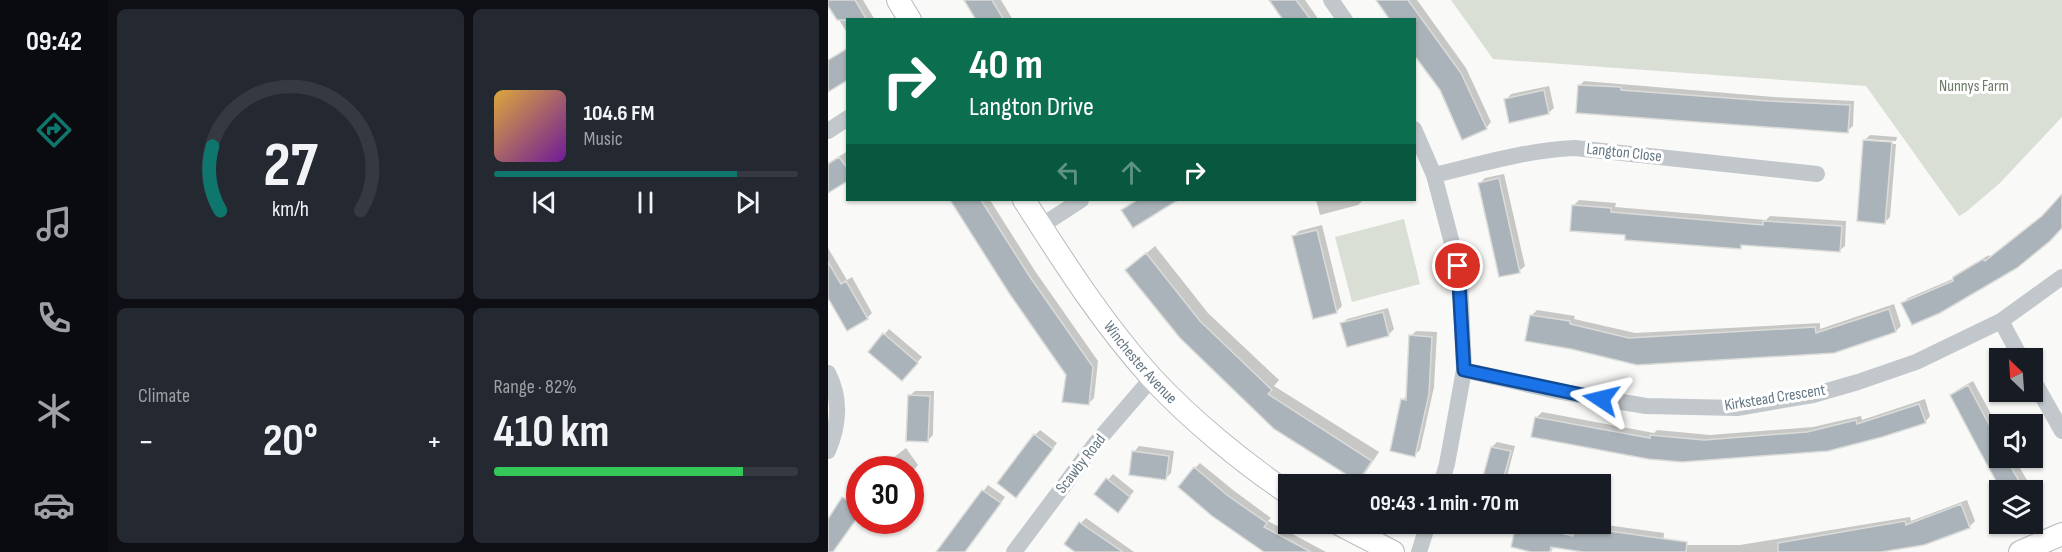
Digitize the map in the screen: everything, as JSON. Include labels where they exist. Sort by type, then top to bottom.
[{"type":"street","points":[[898,0],[909,18]]},
{"type":"street","points":[[1331,0],[1344,18]]},
{"type":"street","points":[[828,130],[846,119]]},
{"type":"street","points":[[1416,134],[1434,175],[1458,266],[1464,370],[1444,474]]},
{"type":"street","name":"Langton Close","points":[[1434,175],[1522,153],[1575,148],[1817,174]]},
{"type":"street","name":"Winchester Avenue","points":[[1025,201],[1104,319],[1152,378],[1212,435],[1278,484]]},
{"type":"street","points":[[1041,226],[1079,201]]},
{"type":"street","name":"Kirkstead Crescent","points":[[1464,370],[1556,391],[1646,406],[1737,408],[1814,394],[1916,362],[2001,321],[2062,277]]},
{"type":"street","points":[[2001,321],[2016,348]]},
{"type":"street","points":[[828,373],[837,400],[837,420],[835,435],[828,450]]},
{"type":"street","name":"Scawby Road","points":[[1014,552],[1095,444],[1152,378]]},
{"type":"street","points":[[2043,397],[2062,431]]},
{"type":"street","points":[[1358,534],[1393,552]]},
{"type":"street","points":[[1419,552],[1425,534]]},
{"type":"street","points":[[2020,552],[2062,534]]},
{"type":"green space","name":"Nunnys Farm","points":[[1451,0],[2062,0],[2062,117],[2000,183],[1959,216],[1866,86],[1493,59]]},
{"type":"green space","points":[[1404,219],[1420,284],[1352,302],[1335,237]]},
{"type":"building","points":[[828,0],[855,0],[866,18],[837,20],[828,6]]},
{"type":"building","points":[[964,0],[992,0],[1003,18],[975,18]]},
{"type":"building","points":[[1269,0],[1296,0],[1310,18],[1282,18]]},
{"type":"building","points":[[1376,0],[1408,0],[1461,73],[1487,129],[1462,140],[1440,90],[1416,58],[1416,18],[1389,18]]},
{"type":"building","points":[[846,49],[846,81],[828,92],[828,60]]},
{"type":"building","points":[[1578,85],[1768,101],[1850,105],[1848,133],[1576,113]]},
{"type":"building","points":[[1544,90],[1549,114],[1509,123],[1504,99]]},
{"type":"building","points":[[1863,140],[1892,142],[1885,224],[1857,221]]},
{"type":"building","points":[[839,157],[846,166],[846,182],[828,193],[828,164]]},
{"type":"building","points":[[1499,178],[1520,273],[1499,277],[1478,183]]},
{"type":"building","points":[[2062,194],[2062,228],[2050,241],[2017,268],[1940,313],[1912,325],[1901,303],[1953,281],[1953,277],[1983,259],[1985,261],[2042,216]]},
{"type":"building","points":[[951,201],[982,201],[1030,277],[1093,367],[1089,405],[1062,402],[1066,375],[1009,293]]},
{"type":"building","points":[[1135,201],[1176,201],[1133,228],[1121,210]]},
{"type":"building","points":[[1572,205],[1611,208],[1611,212],[1763,225],[1763,221],[1842,226],[1840,252],[1741,245],[1741,249],[1625,240],[1625,235],[1570,231]]},
{"type":"building","points":[[1317,230],[1337,313],[1313,319],[1292,236]]},
{"type":"building","points":[[1146,253],[1200,321],[1272,390],[1268,394],[1372,461],[1363,474],[1345,474],[1274,429],[1180,338],[1125,270]]},
{"type":"building","points":[[828,262],[841,284],[846,281],[868,319],[847,331],[828,298]]},
{"type":"building","points":[[1889,309],[1896,332],[1834,353],[1637,365],[1571,349],[1525,341],[1530,315],[1570,321],[1570,324],[1629,338],[1815,327],[1816,333]]},
{"type":"building","points":[[1383,312],[1389,336],[1347,347],[1340,323]]},
{"type":"building","points":[[883,333],[918,363],[902,381],[868,352]]},
{"type":"building","points":[[1409,335],[1432,337],[1429,394],[1415,457],[1390,451],[1401,399],[1406,400]]},
{"type":"building","points":[[1968,385],[1989,424],[1989,468],[2012,468],[2018,480],[1996,480],[1978,448],[1950,395]]},
{"type":"building","points":[[908,395],[930,396],[928,442],[906,441]]},
{"type":"building","points":[[1919,404],[1926,423],[1828,451],[1682,462],[1648,459],[1531,437],[1535,417],[1650,438],[1650,435],[1704,440],[1807,432],[1856,420],[1857,424]]},
{"type":"building","points":[[1034,434],[1053,449],[1016,498],[997,483]]},
{"type":"building","points":[[1491,447],[1511,451],[1505,474],[1484,474]]},
{"type":"building","points":[[1132,451],[1169,456],[1166,480],[1129,475]]},
{"type":"building","points":[[1194,467],[1227,495],[1267,523],[1264,527],[1311,552],[1264,552],[1212,516],[1178,487]]},
{"type":"building","points":[[1106,478],[1130,497],[1118,513],[1094,494]]},
{"type":"building","points":[[982,490],[1001,503],[965,552],[936,552]]},
{"type":"building","points":[[842,497],[846,500],[846,534],[833,552],[828,552],[828,519]]},
{"type":"building","points":[[1961,504],[1970,528],[1924,545],[1881,552],[1778,552],[1778,543],[1905,521],[1906,525]]},
{"type":"building","points":[[1079,522],[1123,552],[1075,552],[1064,544]]},
{"type":"building","points":[[1611,531],[1687,542],[1686,552],[1583,552],[1551,547],[1550,552],[1531,552],[1511,547],[1514,534],[1573,536],[1573,534],[1611,534]]},
{"type":"route","points":[[1458,266],[1464,370],[1601,399]]}]
